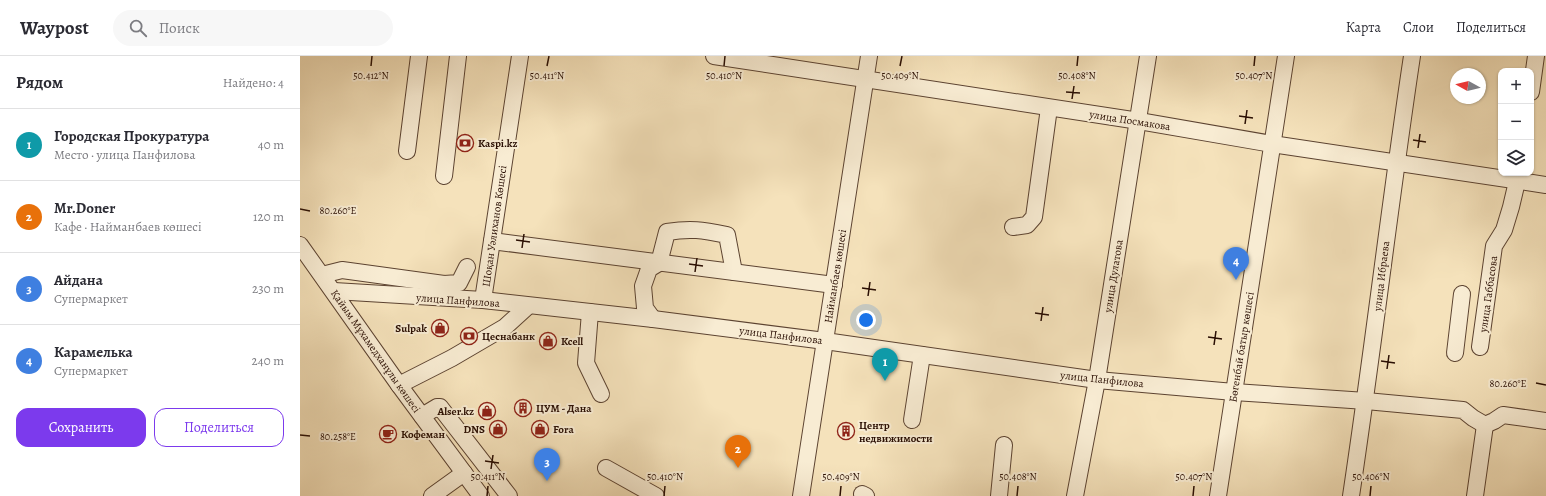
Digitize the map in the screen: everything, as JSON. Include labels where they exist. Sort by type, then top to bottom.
[{"type":"street","points":[[406,151],[419,56]]},
{"type":"street","points":[[444,176],[458,56]]},
{"type":"street","name":"Шоқан Уәлиханов Көшесі","points":[[483,300],[520,56]]},
{"type":"street","name":"улица Посмакова","points":[[714,56],[1139,121],[1272,144],[1396,163],[1519,177],[1546,185]]},
{"type":"street","name":"Найманбаев көшесі","points":[[801,496],[869,56]]},
{"type":"street","name":"улица Дулатова","points":[[1075,496],[1097,380],[1139,121],[1148,56]]},
{"type":"street","name":"Бөгенбай батыр көшесі","points":[[1218,496],[1286,56]]},
{"type":"street","name":"улица Ибраева","points":[[1351,496],[1366,401],[1396,163],[1412,56]]},
{"type":"street","points":[[1534,70],[1536,56]]},
{"type":"street","points":[[1014,227],[1028,225],[1034,217],[1049,108]]},
{"type":"street","name":"улица Габбасова","points":[[1480,348],[1494,246],[1504,230],[1519,177]]},
{"type":"street","points":[[653,319],[645,308],[643,286],[649,269],[659,263],[667,232],[687,229],[706,230],[727,235],[734,272]]},
{"type":"street","points":[[492,242],[834,285]]},
{"type":"street","name":"Қайым Мұхамедханұлы көшесі","points":[[300,245],[480,496]]},
{"type":"street","points":[[322,275],[342,270],[444,284],[459,282],[467,267]]},
{"type":"street","name":"улица Панфилова","points":[[334,291],[483,300],[653,319],[826,341],[1097,380],[1463,410],[1485,425]]},
{"type":"street","points":[[1455,353],[1462,294]]},
{"type":"street","points":[[399,385],[452,358],[505,327],[528,306]]},
{"type":"street","points":[[590,312],[586,363],[601,394]]},
{"type":"street","points":[[1459,321],[1483,325]]},
{"type":"street","points":[[912,420],[922,355]]},
{"type":"street","points":[[422,416],[437,406],[440,407],[509,496]]},
{"type":"street","points":[[1475,496],[1485,425],[1503,415],[1546,421]]},
{"type":"street","points":[[999,496],[1004,445]]},
{"type":"street","points":[[606,468],[656,496]]},
{"type":"street","points":[[432,496],[464,473]]},
{"type":"place","name":"Kaspi.kz","points":[[465,143]]},
{"type":"place","name":"Карамелька","points":[[1236,280]]},
{"type":"place","name":"Sulpak","points":[[440,328]]},
{"type":"place","name":"Цеснабанк","points":[[469,336]]},
{"type":"place","name":"Kcell","points":[[548,341]]},
{"type":"place","name":"Городская Прокуратура","points":[[885,381]]},
{"type":"place","name":"ЦУМ - Дана","points":[[523,408]]},
{"type":"place","name":"Alser.kz","points":[[487,411]]},
{"type":"place","name":"DNS","points":[[498,429]]},
{"type":"place","name":"Fora","points":[[540,429]]},
{"type":"place","name":"Центр недвижимости","points":[[846,431]]},
{"type":"place","name":"Кофеман","points":[[388,434]]},
{"type":"place","name":"Mr.Doner","points":[[738,468]]},
{"type":"place","name":"Айдана","points":[[547,481]]}]
